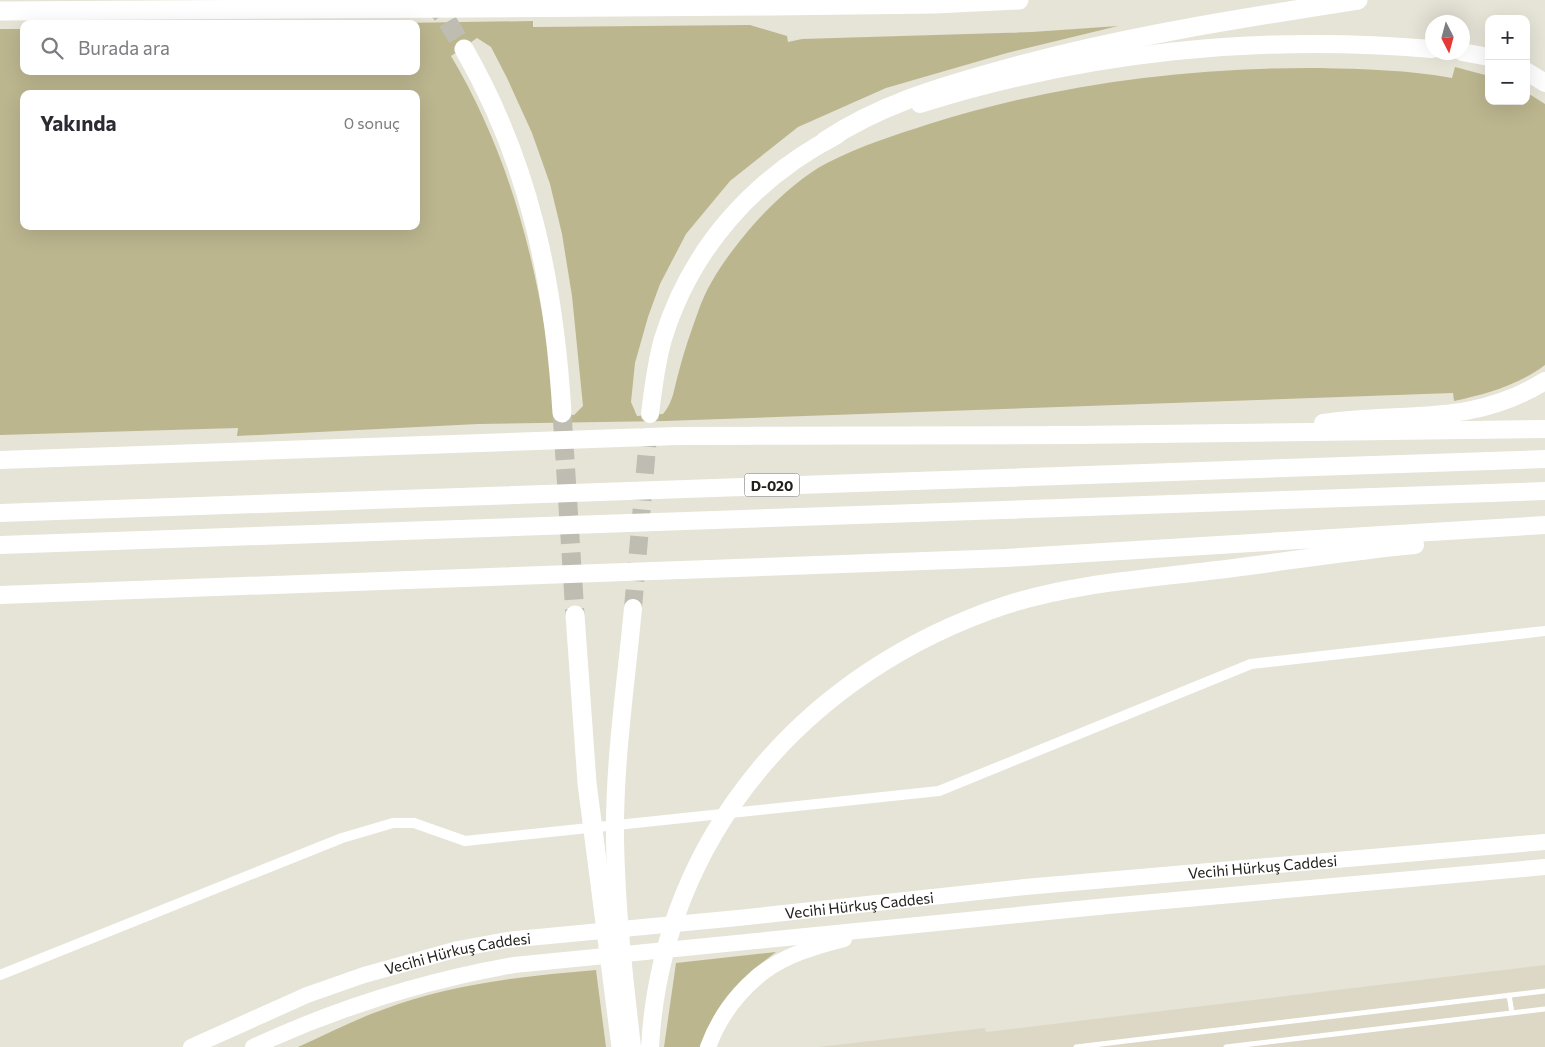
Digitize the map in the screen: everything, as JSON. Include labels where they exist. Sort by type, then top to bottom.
[{"type":"highway","points":[[0,11],[764,6],[934,4],[1019,0]]},
{"type":"highway","points":[[650,414],[663,339],[679,298],[698,261],[724,224],[753,193],[787,164],[852,124],[902,100],[1017,65],[1144,35],[1358,0]]},
{"type":"highway","points":[[825,141],[870,121],[936,99],[1001,82],[1132,56],[1273,44],[1425,49]]},
{"type":"highway","points":[[464,49],[480,77],[506,132],[534,219],[550,292],[562,413]]},
{"type":"highway","points":[[1470,53],[1485,56]]},
{"type":"highway","points":[[1530,74],[1545,83]]},
{"type":"highway","points":[[1279,432],[1349,419],[1424,417],[1466,412],[1494,406],[1545,381]]},
{"type":"highway","points":[[0,460],[678,436],[1076,435],[1545,429]]},
{"type":"highway","name":"D-020","points":[[0,513],[1545,459]]},
{"type":"highway","name":"D-020","points":[[0,545],[1545,491]]},
{"type":"highway","points":[[0,595],[996,559],[1545,526]]},
{"type":"highway","points":[[650,1047],[652,1024],[663,963],[684,895],[706,845],[731,804],[760,766],[817,709],[887,661],[931,636],[1006,605],[1060,591],[1114,582],[1409,545],[1545,533]]},
{"type":"highway","points":[[621,1047],[623,1022],[617,893],[616,812],[633,608]]},
{"type":"highway","points":[[575,615],[591,813],[623,1022],[632,1047]]},
{"type":"main road","name":"Vecihi Hürkuş Caddesi","points":[[191,1047],[307,995],[364,975],[458,949],[507,940],[738,918],[1024,887],[1545,842]]},
{"type":"main road","name":"Vecihi Hürkuş Caddesi","points":[[253,1047],[339,1010],[401,990],[470,973],[514,965],[878,928],[1545,867]]},
{"type":"main road","points":[[708,1047],[712,1035],[738,994],[758,976],[789,957],[878,928]]},
{"type":"street","points":[[0,975],[342,838],[393,823],[414,824],[465,841],[939,791],[1251,664],[1545,631]]},
{"type":"lane","points":[[1076,1047],[1545,991]]},
{"type":"lane","points":[[1509,995],[1512,1013]]},
{"type":"lane","points":[[1226,1047],[1545,1009]]},
{"type":"shaded area","points":[[533,21],[533,27],[750,25],[787,36],[788,42],[802,39],[1032,32],[1118,26],[1007,53],[886,88],[798,127],[730,181],[686,234],[660,284],[635,363],[631,402],[637,416],[663,414],[667,409],[672,399],[685,349],[707,290],[726,259],[765,212],[795,184],[827,163],[852,151],[890,137],[977,110],[1073,88],[1171,75],[1270,68],[1352,69],[1403,72],[1452,78],[1455,67],[1485,75],[1485,105],[1530,105],[1530,95],[1545,104],[1545,365],[1524,378],[1502,388],[1454,401],[1453,393],[665,421],[478,424],[237,436],[238,428],[0,435],[0,29],[20,29],[20,75],[420,75],[420,23]],"holes":[[[477,38],[491,47],[532,133],[550,184],[562,234],[572,296],[583,406],[574,415],[556,415],[551,368],[535,275],[510,185],[474,98],[451,56]]]},
{"type":"shaded area","points":[[776,952],[750,972],[751,974],[705,1035],[700,1047],[664,1047],[676,963]]},
{"type":"shaded area","points":[[1545,965],[1545,1047],[818,1047],[985,1028],[986,1032]]},
{"type":"shaded area","points":[[596,970],[606,1047],[298,1047],[371,1014],[434,994],[514,978]]},
{"type":"tunnel","points":[[430,0],[446,19],[464,49]]},
{"type":"tunnel","points":[[562,413],[575,615]]},
{"type":"tunnel","points":[[633,608],[650,414]]}]
